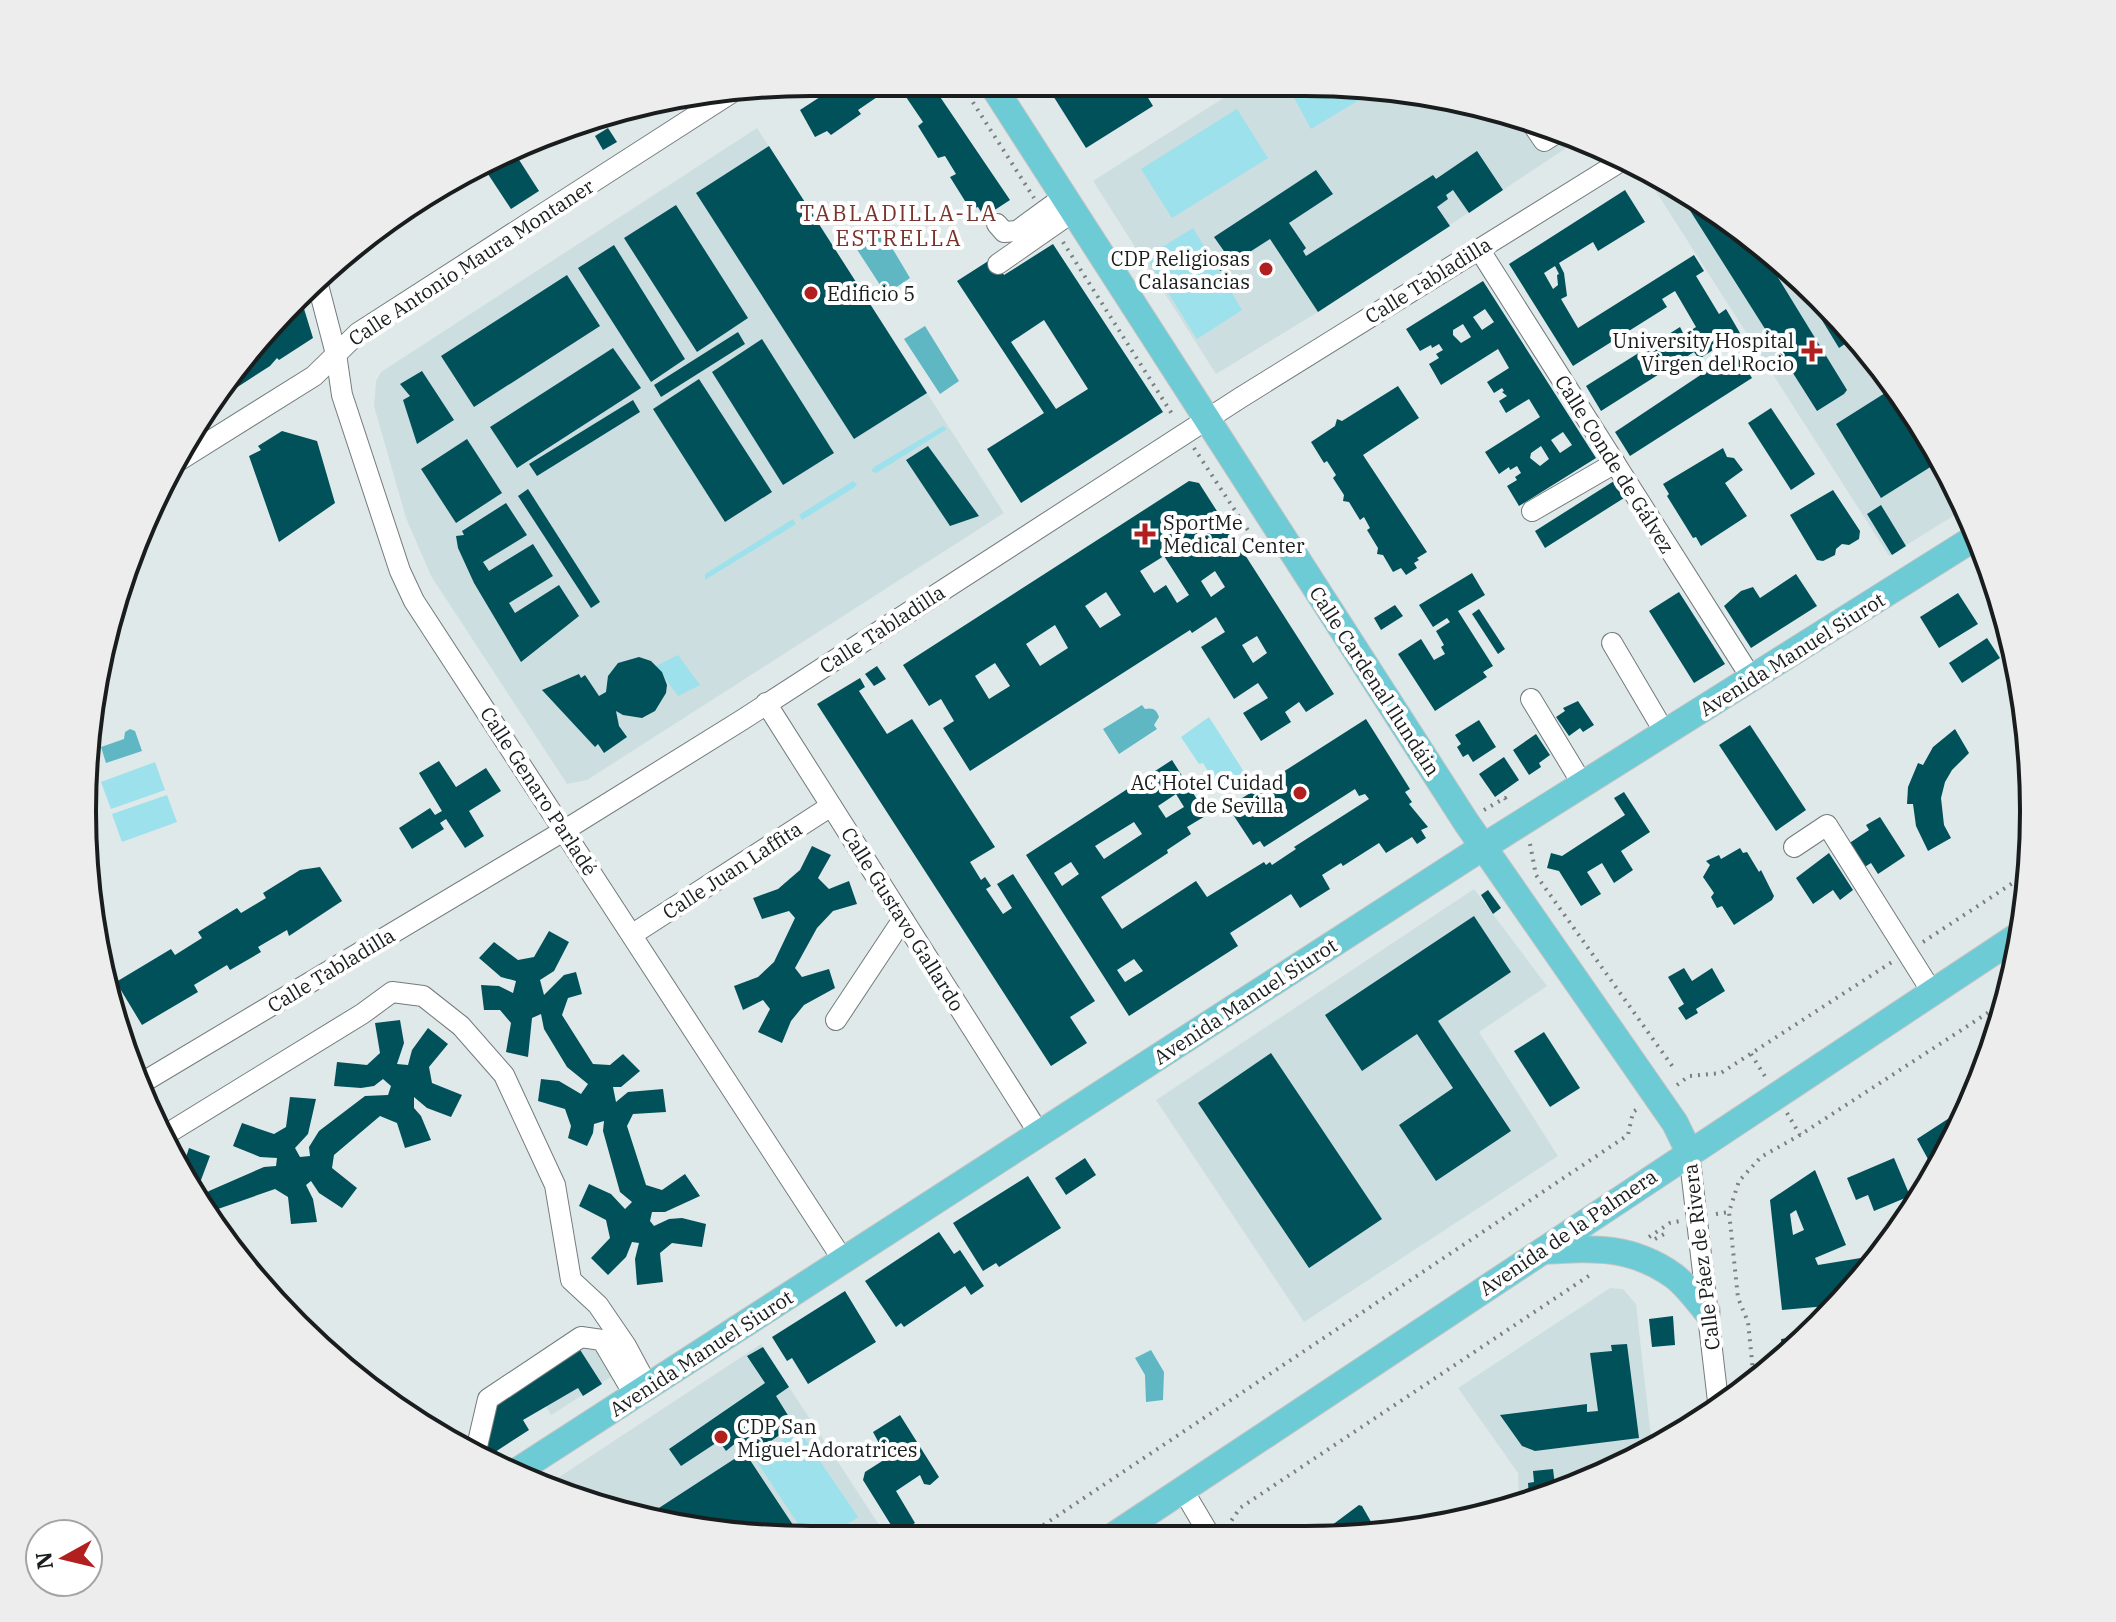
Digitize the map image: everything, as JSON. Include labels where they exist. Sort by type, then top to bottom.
[{"type":"main road","name":"Calle Cardenal Ilundáin","points":[[999,96],[1483,847],[1675,1123],[1689,1152]]},
{"type":"main road","name":"Avenida Manuel Siurot","points":[[525,1466],[1483,847],[1968,542]]},
{"type":"main road","name":"Avenida de la Palmera","points":[[1128,1526],[2007,943]]},
{"type":"main road","points":[[1539,1252],[1596,1248],[1635,1255],[1675,1277],[1707,1312]]},
{"type":"street","name":"Calle Antonio Maura Montaner","points":[[193,452],[314,376],[358,333],[717,102]]},
{"type":"street","name":"Calle Tabladilla","points":[[148,1079],[565,830],[1613,166]]},
{"type":"street","points":[[997,224],[1004,232],[1017,231],[1069,204]]},
{"type":"street","points":[[998,264],[1069,204]]},
{"type":"street","name":"Calle Conde de Gálvez","points":[[1479,249],[1752,679]]},
{"type":"street","name":"Calle Genaro Parladé","points":[[320,292],[336,354],[342,395],[400,571],[414,601],[843,1260]]},
{"type":"street","points":[[1532,511],[1615,463]]},
{"type":"street","points":[[1612,643],[1665,733]]},
{"type":"street","points":[[1531,699],[1583,785]]},
{"type":"street","name":"Calle Gustavo Gallardo","points":[[766,703],[1040,1135]]},
{"type":"street","name":"Calle Juan Laffita","points":[[633,934],[831,806]]},
{"type":"street","points":[[1794,847],[1827,825],[1932,992]]},
{"type":"street","points":[[836,1020],[903,919]]},
{"type":"street","points":[[172,1130],[362,1014],[392,992],[423,996],[461,1026],[504,1075],[555,1185],[571,1280],[598,1305],[626,1346],[642,1391]]},
{"type":"street","name":"Calle Páez de Rivera","points":[[1689,1152],[1717,1395]]},
{"type":"street","points":[[478,1443],[488,1399],[581,1337],[602,1340],[642,1391]]},
{"type":"street","points":[[1183,1490],[1204,1526]]},
{"type":"path","points":[[969,96],[1038,205]]},
{"type":"path","points":[[1056,232],[1178,423]]},
{"type":"path","points":[[1484,810],[1505,798]]},
{"type":"path","points":[[1530,844],[1536,875],[1675,1070]]},
{"type":"path","points":[[1753,1368],[1748,1322],[1738,1298],[1729,1212],[1739,1181],[1761,1157],[1992,1010]]},
{"type":"path","points":[[1676,1085],[1689,1076],[1721,1073],[1751,1054]]},
{"type":"path","points":[[1042,1526],[1628,1135],[1633,1112]]},
{"type":"path","points":[[1638,1245],[1670,1223]]},
{"type":"path","points":[[1229,1526],[1240,1508],[1589,1274],[1600,1272]]},
{"type":"shaded area","name":"CDP Religiosas Calasancias","points":[[1227,96],[1305,96],[1398,102],[1490,120],[1569,146],[1318,312],[1216,374],[1093,181]]},
{"type":"shaded area","points":[[1293,96],[1361,99],[1311,129]]},
{"type":"shaded area","points":[[1237,109],[1268,158],[1172,218],[1141,169]]},
{"type":"shaded area","points":[[757,128],[1004,513],[587,780],[567,784],[431,576],[406,518],[374,406],[376,381],[381,372]]},
{"type":"shaded area","name":"University Hospital Virgen del Rocio","points":[[1653,187],[1702,216],[1740,244],[1811,305],[1843,340],[1900,414],[1955,515],[1889,556]]},
{"type":"shaded area","points":[[1193,228],[1242,310],[1197,339],[1146,257]]},
{"type":"shaded area","points":[[882,231],[910,278],[886,294],[856,248]]},
{"type":"shaded area","points":[[925,326],[959,381],[940,394],[904,339]]},
{"type":"shaded area","points":[[943,426],[947,429],[876,473],[871,471],[874,467]]},
{"type":"shaded area","points":[[853,481],[857,484],[855,487],[802,520],[799,515]]},
{"type":"shaded area","points":[[793,519],[796,524],[705,580],[705,574]]},
{"type":"shaded area","points":[[678,655],[700,685],[678,696],[656,666]]},
{"type":"shaded area","points":[[1142,705],[1157,713],[1159,717],[1154,725],[1157,729],[1119,754],[1103,729]]},
{"type":"shaded area","points":[[1209,717],[1244,772],[1218,788],[1203,763],[1199,764],[1181,737]]},
{"type":"shaded area","points":[[130,729],[135,731],[142,751],[106,763],[101,747],[124,739],[125,732]]},
{"type":"shaded area","points":[[155,762],[165,790],[111,809],[101,782]]},
{"type":"shaded area","points":[[167,795],[177,822],[122,842],[112,814]]},
{"type":"shaded area","points":[[1474,889],[1547,986],[1479,1032],[1558,1156],[1304,1322],[1156,1100]]},
{"type":"shaded area","points":[[1610,1288],[1623,1289],[1636,1304],[1651,1436],[1579,1472],[1519,1493],[1518,1473],[1458,1388]]},
{"type":"shaded area","points":[[591,1342],[617,1373],[551,1415],[530,1379]]},
{"type":"shaded area","name":"CDP San Miguel-Adoratrices","points":[[761,1344],[880,1526],[811,1526],[718,1520],[626,1502],[556,1479]]},
{"type":"shaded area","points":[[1151,1350],[1164,1372],[1163,1400],[1146,1402],[1145,1375],[1135,1358]]},
{"type":"shaded area","points":[[798,1429],[858,1517],[845,1526],[799,1526],[755,1459]]},
{"type":"building","points":[[822,96],[879,96],[858,110],[861,114],[831,135],[827,131],[815,137],[800,110]]},
{"type":"building","points":[[903,96],[939,96],[1010,200],[984,217],[978,207],[970,209],[950,177],[956,174],[945,156],[938,158],[918,126],[923,122]]},
{"type":"building","points":[[1053,96],[1147,96],[1153,106],[1086,148]]},
{"type":"building","points":[[608,128],[617,142],[603,150],[595,136]]},
{"type":"building","name":"Edificio 5","points":[[769,146],[927,393],[854,439],[696,193]]},
{"type":"building","points":[[1477,151],[1503,190],[1469,213],[1453,190],[1446,195],[1448,199],[1437,207],[1450,226],[1318,312],[1270,239],[1220,271],[1214,262],[1226,254],[1214,237],[1316,170],[1333,194],[1289,223],[1306,248],[1303,251],[1306,256],[1433,175],[1436,179]]},
{"type":"building","points":[[518,159],[539,191],[511,209],[488,174]]},
{"type":"building","points":[[1625,190],[1645,222],[1598,251],[1593,242],[1559,263],[1564,273],[1567,296],[1561,299],[1578,328],[1694,255],[1704,271],[1696,276],[1719,314],[1726,309],[1740,333],[1699,359],[1694,352],[1601,411],[1586,386],[1680,327],[1684,335],[1696,327],[1675,291],[1662,299],[1667,307],[1573,366],[1509,264]],"holes":[[[1555,266],[1559,274],[1558,285],[1553,289],[1544,273]]]},
{"type":"building","points":[[676,205],[748,318],[697,352],[624,238]]},
{"type":"building","points":[[1688,207],[1775,272],[1847,390],[1817,411]]},
{"type":"building","points":[[1053,244],[1163,412],[1021,503],[987,449],[1044,413],[957,281],[993,258],[1004,275]],"holes":[[[1044,320],[1088,389],[1056,409],[1011,342]]]},
{"type":"building","points":[[614,245],[685,359],[651,382],[578,268]]},
{"type":"building","points":[[567,275],[600,326],[474,407],[441,356]]},
{"type":"building","points":[[1483,281],[1596,458],[1519,506],[1507,486],[1517,480],[1515,477],[1521,473],[1517,466],[1499,474],[1485,452],[1540,417],[1529,399],[1506,413],[1499,401],[1507,396],[1504,391],[1502,388],[1494,393],[1487,382],[1509,368],[1498,349],[1441,385],[1429,364],[1439,358],[1436,354],[1443,350],[1439,344],[1420,351],[1406,329]],"holes":[[[1485,309],[1494,322],[1482,330],[1473,317]],[[1463,324],[1471,337],[1461,343],[1453,335],[1453,330]],[[1563,432],[1572,445],[1560,453],[1551,440]],[[1541,446],[1549,459],[1540,466],[1530,458],[1531,453]]]},
{"type":"building","points":[[303,307],[313,338],[279,360],[277,358],[234,389]]},
{"type":"building","points":[[1816,311],[1846,343],[1839,348]]},
{"type":"building","points":[[738,332],[745,344],[661,397],[654,385]]},
{"type":"building","points":[[762,339],[834,453],[783,485],[712,372]]},
{"type":"building","points":[[613,348],[641,388],[517,468],[490,427]]},
{"type":"building","points":[[1735,352],[1752,378],[1630,456],[1615,432]]},
{"type":"building","points":[[422,371],[454,420],[417,444],[403,400],[410,396],[400,384]]},
{"type":"building","points":[[699,379],[772,492],[725,522],[653,409]]},
{"type":"building","points":[[1398,386],[1419,418],[1363,455],[1427,552],[1417,558],[1419,560],[1414,563],[1417,568],[1406,575],[1401,568],[1393,572],[1383,555],[1377,554],[1378,548],[1367,530],[1370,528],[1364,517],[1360,520],[1349,502],[1343,501],[1344,495],[1333,478],[1336,475],[1311,442],[1335,426],[1337,419],[1342,421]]},
{"type":"building","points":[[1885,393],[1931,467],[1881,498],[1836,424]]},
{"type":"building","points":[[633,400],[640,412],[537,476],[529,464]]},
{"type":"building","points":[[1771,408],[1815,474],[1791,490],[1748,423]]},
{"type":"building","points":[[282,431],[317,441],[335,503],[279,542],[249,456],[261,450],[258,446]]},
{"type":"building","points":[[467,439],[502,493],[456,523],[421,469]]},
{"type":"building","points":[[928,446],[979,516],[950,526],[906,460]]},
{"type":"building","points":[[1723,448],[1727,457],[1734,458],[1743,470],[1725,483],[1747,516],[1701,546],[1667,496],[1669,494],[1663,484]]},
{"type":"building","points":[[1189,481],[1199,483],[1334,694],[1306,712],[1299,702],[1285,712],[1291,722],[1261,741],[1243,713],[1268,698],[1258,683],[1234,699],[1201,647],[1225,632],[1216,617],[1192,633],[1190,630],[970,771],[943,728],[954,721],[941,699],[929,706],[903,665]],"holes":[[[1182,518],[1191,520],[1197,529],[1189,534],[1177,532],[1172,524]],[[1164,556],[1189,595],[1177,603],[1166,585],[1154,593],[1140,571]],[[1215,571],[1225,587],[1211,597],[1201,581]],[[1106,592],[1121,615],[1100,628],[1085,606]],[[1055,625],[1068,648],[1040,666],[1026,644]],[[1257,636],[1267,653],[1253,663],[1242,645]],[[995,663],[1010,686],[989,699],[975,676]]]},
{"type":"building","points":[[1614,481],[1624,498],[1545,548],[1535,531]]},
{"type":"building","points":[[528,489],[600,602],[591,608],[518,496]]},
{"type":"building","points":[[1833,490],[1860,531],[1859,539],[1849,545],[1842,544],[1835,555],[1823,561],[1817,560],[1790,515]]},
{"type":"building","points":[[506,503],[527,535],[483,562],[489,571],[533,544],[553,576],[509,603],[515,613],[559,585],[579,616],[521,662],[474,583],[458,548],[456,536],[464,535],[462,531]]},
{"type":"building","points":[[1881,505],[1906,546],[1892,555],[1867,514]]},
{"type":"building","points":[[1472,573],[1485,595],[1458,611],[1493,666],[1483,672],[1487,677],[1435,711],[1398,654],[1421,639],[1434,660],[1445,654],[1436,631],[1450,622],[1447,618],[1433,627],[1419,605]]},
{"type":"building","points":[[1796,574],[1817,606],[1751,648],[1724,606],[1741,591],[1753,587],[1760,598]]},
{"type":"building","points":[[1679,592],[1725,664],[1694,683],[1649,611]]},
{"type":"building","points":[[1958,593],[1978,624],[1939,648],[1920,617]]},
{"type":"building","points":[[1395,605],[1403,616],[1381,630],[1374,618]]},
{"type":"building","points":[[1479,609],[1505,649],[1498,654],[1472,614]]},
{"type":"building","points":[[1987,638],[2000,658],[1962,683],[1949,663]]},
{"type":"building","points":[[639,657],[651,661],[662,672],[667,685],[666,693],[655,711],[642,718],[616,711],[619,726],[627,737],[604,753],[542,690],[579,674],[581,678],[585,675],[599,696],[606,692],[608,676],[618,663]]},
{"type":"building","points":[[877,666],[886,679],[874,686],[865,674]]},
{"type":"building","points":[[860,678],[865,687],[859,691],[887,734],[912,719],[995,847],[970,862],[981,880],[985,877],[991,886],[986,889],[1003,914],[1012,908],[997,884],[1013,874],[1095,1001],[1070,1017],[1087,1043],[1051,1066],[817,704]]},
{"type":"building","points":[[1578,701],[1594,725],[1583,732],[1580,728],[1569,736],[1556,717],[1565,711],[1563,708]]},
{"type":"building","points":[[1366,719],[1410,789],[1405,792],[1412,802],[1409,804],[1428,827],[1421,830],[1426,838],[1417,844],[1412,837],[1386,853],[1379,843],[1343,866],[1341,863],[1322,875],[1330,889],[1300,908],[1291,894],[1230,933],[1238,946],[1129,1016],[1026,855],[1172,760],[1207,815],[1187,827],[1191,834],[1167,850],[1168,853],[1101,897],[1122,929],[1196,881],[1207,897],[1264,862],[1272,865],[1296,849],[1294,847],[1369,799],[1365,794],[1359,796],[1355,789],[1264,847],[1260,841],[1253,845],[1232,813],[1240,808],[1236,802]],"holes":[[[1176,794],[1184,807],[1166,818],[1158,806]],[[1134,822],[1142,834],[1104,859],[1095,846]],[[1071,862],[1079,874],[1062,886],[1054,873]],[[1134,959],[1143,971],[1125,982],[1117,970]]]},
{"type":"building","points":[[1479,720],[1496,747],[1473,762],[1468,754],[1463,757],[1457,747],[1461,744],[1455,735]]},
{"type":"building","points":[[1750,725],[1806,810],[1776,831],[1719,745]]},
{"type":"building","points":[[1955,729],[1969,753],[1952,770],[1941,798],[1944,825],[1951,838],[1928,851],[1916,826],[1913,804],[1907,804],[1908,787],[1918,763],[1923,765],[1933,747]]},
{"type":"building","points":[[1536,734],[1550,755],[1539,763],[1541,767],[1529,775],[1513,750]]},
{"type":"building","points":[[1504,757],[1519,780],[1495,797],[1479,774]]},
{"type":"building","points":[[439,761],[456,787],[486,768],[501,791],[469,811],[484,836],[465,848],[446,819],[440,823],[444,829],[412,849],[399,828],[430,808],[435,815],[442,811],[419,773]]},
{"type":"building","points":[[1624,792],[1650,832],[1621,851],[1633,870],[1614,883],[1602,863],[1587,872],[1601,894],[1581,906],[1559,871],[1547,868],[1551,853],[1562,856],[1625,815],[1614,798]]},
{"type":"building","points":[[1880,817],[1905,856],[1878,874],[1871,863],[1863,868],[1848,844],[1869,830],[1866,825]]},
{"type":"building","points":[[812,846],[831,855],[818,878],[829,889],[849,881],[857,904],[833,911],[817,928],[795,968],[802,977],[829,969],[835,988],[804,1005],[791,1021],[782,1043],[758,1032],[770,1009],[763,1000],[743,1010],[734,986],[758,977],[774,962],[795,918],[789,911],[762,919],[753,898],[778,889],[800,870]]},
{"type":"building","points":[[1740,848],[1743,853],[1747,852],[1759,872],[1761,870],[1774,896],[1734,925],[1722,906],[1717,908],[1711,897],[1714,893],[1703,877],[1710,865],[1706,861],[1719,855],[1721,859]]},
{"type":"building","points":[[1829,853],[1853,890],[1840,900],[1833,890],[1813,904],[1796,878]]},
{"type":"building","points":[[320,867],[342,901],[289,936],[287,930],[258,947],[261,952],[230,970],[227,965],[194,985],[198,992],[142,1025],[117,981],[171,949],[175,955],[202,938],[198,932],[237,908],[241,913],[266,898],[263,893],[300,870]]},
{"type":"building","points":[[1488,890],[1501,908],[1493,914],[1481,895]]},
{"type":"building","points":[[1474,916],[1511,972],[1438,1021],[1511,1131],[1436,1181],[1399,1125],[1453,1088],[1417,1034],[1362,1071],[1325,1015]]},
{"type":"building","points":[[549,931],[569,942],[554,971],[540,980],[544,995],[564,975],[576,972],[582,994],[568,998],[562,1015],[593,1064],[610,1065],[623,1054],[640,1071],[621,1087],[613,1087],[616,1102],[628,1092],[663,1089],[666,1112],[633,1114],[627,1126],[646,1185],[662,1190],[685,1174],[700,1196],[665,1212],[652,1212],[650,1221],[654,1226],[669,1219],[682,1218],[706,1224],[702,1247],[672,1243],[660,1253],[663,1282],[637,1285],[635,1259],[639,1243],[632,1242],[626,1257],[608,1275],[591,1258],[610,1238],[606,1220],[579,1206],[589,1184],[611,1194],[625,1209],[632,1202],[620,1192],[603,1131],[604,1121],[594,1124],[587,1146],[568,1138],[571,1126],[565,1109],[538,1101],[541,1079],[559,1081],[581,1094],[588,1084],[567,1067],[544,1029],[541,1014],[532,1018],[528,1057],[506,1052],[511,1023],[500,1010],[484,1010],[481,985],[499,986],[513,993],[516,981],[501,977],[479,958],[494,942],[518,960],[534,957]]},
{"type":"building","points":[[1684,968],[1692,981],[1712,968],[1725,991],[1696,1009],[1698,1013],[1686,1020],[1678,1008],[1684,1004],[1668,977]]},
{"type":"building","points":[[400,1020],[404,1043],[397,1064],[408,1065],[412,1050],[428,1028],[448,1044],[429,1067],[432,1083],[462,1095],[451,1117],[427,1108],[414,1097],[414,1108],[421,1116],[431,1140],[405,1148],[397,1123],[380,1116],[334,1155],[332,1168],[357,1188],[342,1208],[319,1193],[311,1181],[306,1185],[313,1199],[317,1222],[291,1224],[288,1197],[275,1189],[218,1210],[207,1193],[209,1191],[264,1167],[276,1166],[277,1158],[260,1157],[233,1146],[242,1123],[274,1134],[286,1127],[290,1097],[316,1099],[308,1134],[295,1148],[300,1157],[310,1156],[309,1147],[319,1131],[365,1096],[388,1095],[391,1086],[383,1079],[374,1086],[361,1088],[334,1086],[337,1062],[367,1065],[380,1053],[375,1023]]},
{"type":"building","points":[[1544,1032],[1580,1088],[1550,1107],[1514,1051]]},
{"type":"building","points":[[1271,1053],[1382,1219],[1309,1268],[1198,1103]]},
{"type":"building","points":[[1951,1117],[1928,1160],[1917,1139]]},
{"type":"building","points":[[189,1148],[210,1156],[200,1182],[186,1157]]},
{"type":"building","points":[[1085,1158],[1096,1175],[1066,1195],[1055,1178]]},
{"type":"building","points":[[1894,1158],[1909,1193],[1906,1198],[1874,1211],[1868,1195],[1856,1200],[1847,1178]]},
{"type":"building","points":[[1815,1170],[1846,1245],[1815,1258],[1818,1265],[1863,1258],[1821,1307],[1782,1310],[1770,1200]],"holes":[[[1796,1210],[1804,1230],[1793,1235],[1790,1214]]]},
{"type":"building","points":[[1028,1176],[1061,1228],[999,1267],[996,1263],[983,1271],[953,1223]]},
{"type":"building","points":[[939,1232],[954,1254],[960,1250],[984,1286],[971,1295],[965,1286],[904,1327],[901,1323],[896,1327],[865,1281]]},
{"type":"building","points":[[845,1291],[876,1342],[808,1384],[792,1358],[787,1361],[772,1337]]},
{"type":"building","points":[[1673,1316],[1675,1345],[1652,1347],[1649,1319]]},
{"type":"building","points":[[1627,1344],[1639,1438],[1535,1451],[1522,1446],[1500,1415],[1587,1404],[1587,1412],[1598,1411],[1590,1353],[1612,1351],[1611,1345]]},
{"type":"building","points":[[577,1345],[602,1384],[583,1396],[578,1388],[523,1420],[529,1430],[495,1452],[485,1443],[498,1399]]},
{"type":"building","points":[[763,1347],[789,1387],[776,1396],[794,1425],[748,1457],[793,1525],[718,1520],[658,1509],[745,1452],[737,1442],[726,1451],[719,1441],[681,1466],[669,1449],[765,1383],[747,1356]]},
{"type":"building","points":[[900,1415],[939,1477],[930,1485],[924,1484],[920,1475],[896,1491],[915,1523],[909,1526],[892,1526],[863,1480],[865,1472],[887,1458],[873,1432]]},
{"type":"building","points":[[1553,1469],[1554,1481],[1528,1490],[1528,1483],[1534,1482],[1533,1471]]},
{"type":"building","points":[[1359,1505],[1371,1522],[1352,1524],[1332,1525]]},
{"type":"place","name":"CDP Religiosas Calasancias","points":[[1266,269]]},
{"type":"place","name":"Edificio 5","points":[[811,293]]},
{"type":"place","name":"University Hospital Virgen del Rocio","points":[[1812,351]]},
{"type":"place","name":"SportMe Medical Center","points":[[1145,534]]},
{"type":"place","name":"AC Hotel Cuidad de Sevilla","points":[[1300,793]]},
{"type":"place","name":"CDP San Miguel-Adoratrices","points":[[721,1437]]},
{"type":"district","name":"TABLADILLA-LA ESTRELLA","points":[[899,224]]}]
